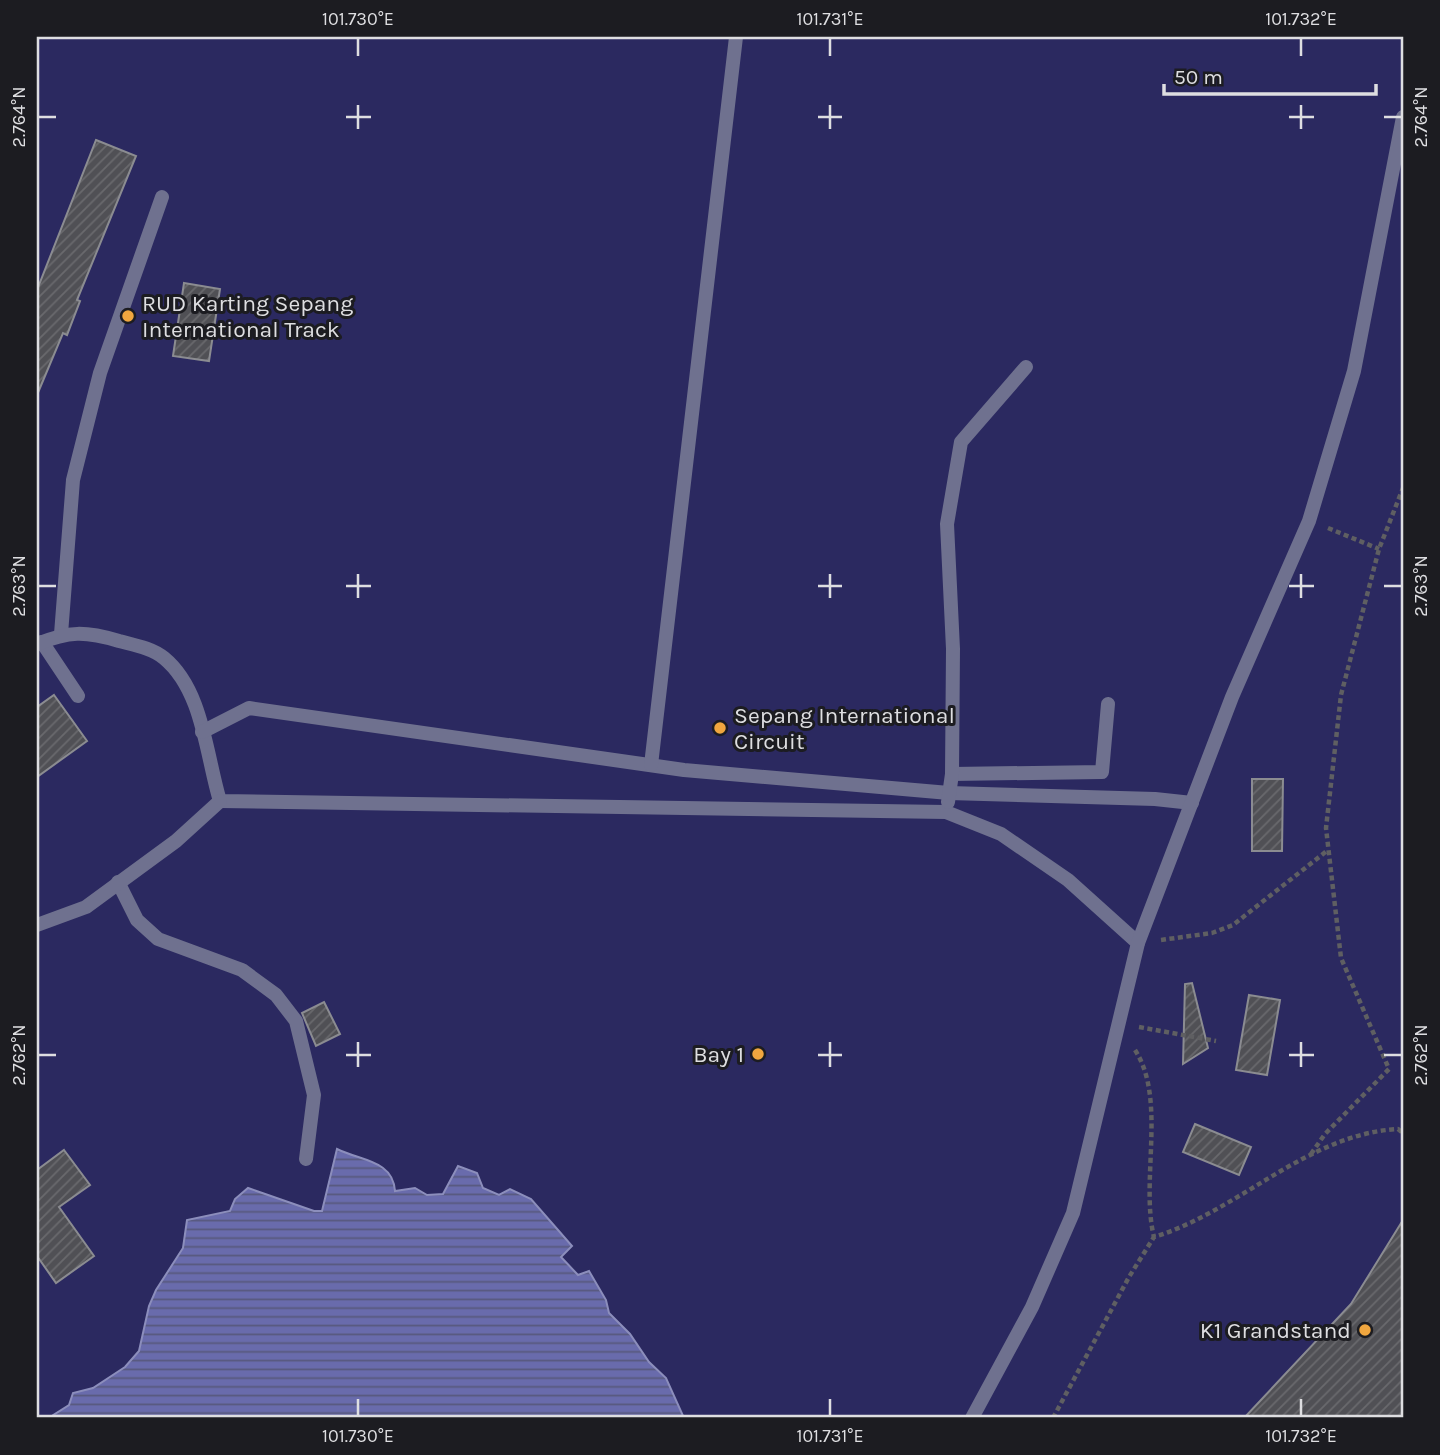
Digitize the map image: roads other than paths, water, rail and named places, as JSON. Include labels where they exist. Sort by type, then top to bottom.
[{"type":"lane","points":[[651,765],[736,37]]},
{"type":"lane","points":[[972,1418],[1032,1307],[1073,1213],[1138,943],[1256,640],[1309,521],[1333,445],[1365,319],[1375,254],[1403,117]]},
{"type":"lane","points":[[61,634],[73,480],[100,373],[162,197]]},
{"type":"lane","points":[[946,812],[951,774],[953,649],[947,524],[961,442],[1027,367]]},
{"type":"lane","points":[[78,696],[39,643],[61,634],[107,637],[152,650],[164,658],[177,672],[189,692],[220,801]]},
{"type":"lane","points":[[951,774],[1102,772],[1108,704]]},
{"type":"lane","points":[[202,732],[249,708],[651,765],[949,793],[1155,799],[1192,803]]},
{"type":"lane","points":[[37,925],[86,906],[176,841],[220,801],[946,812],[1012,842],[1068,880],[1138,943]]},
{"type":"lane","points":[[118,882],[137,920],[158,939],[242,970],[276,995],[296,1021],[309,1064],[314,1096],[306,1159]]},
{"type":"water","points":[[337,1149],[382,1167],[393,1181],[395,1191],[415,1188],[427,1195],[443,1194],[458,1166],[477,1173],[483,1188],[499,1195],[510,1189],[531,1199],[572,1246],[561,1257],[578,1275],[589,1271],[606,1300],[609,1313],[630,1334],[649,1362],[666,1378],[684,1418],[37,1418],[50,1417],[69,1405],[73,1393],[93,1388],[125,1367],[139,1351],[149,1306],[183,1248],[187,1220],[230,1211],[235,1199],[248,1188],[314,1211],[322,1211]]},
{"type":"place","name":"RUD Karting Sepang International Track","points":[[128,316]]},
{"type":"place","name":"Sepang International Circuit","points":[[720,728]]},
{"type":"place","name":"Bay 1","points":[[758,1054]]},
{"type":"place","name":"K1 Grandstand","points":[[1365,1330]]}]
